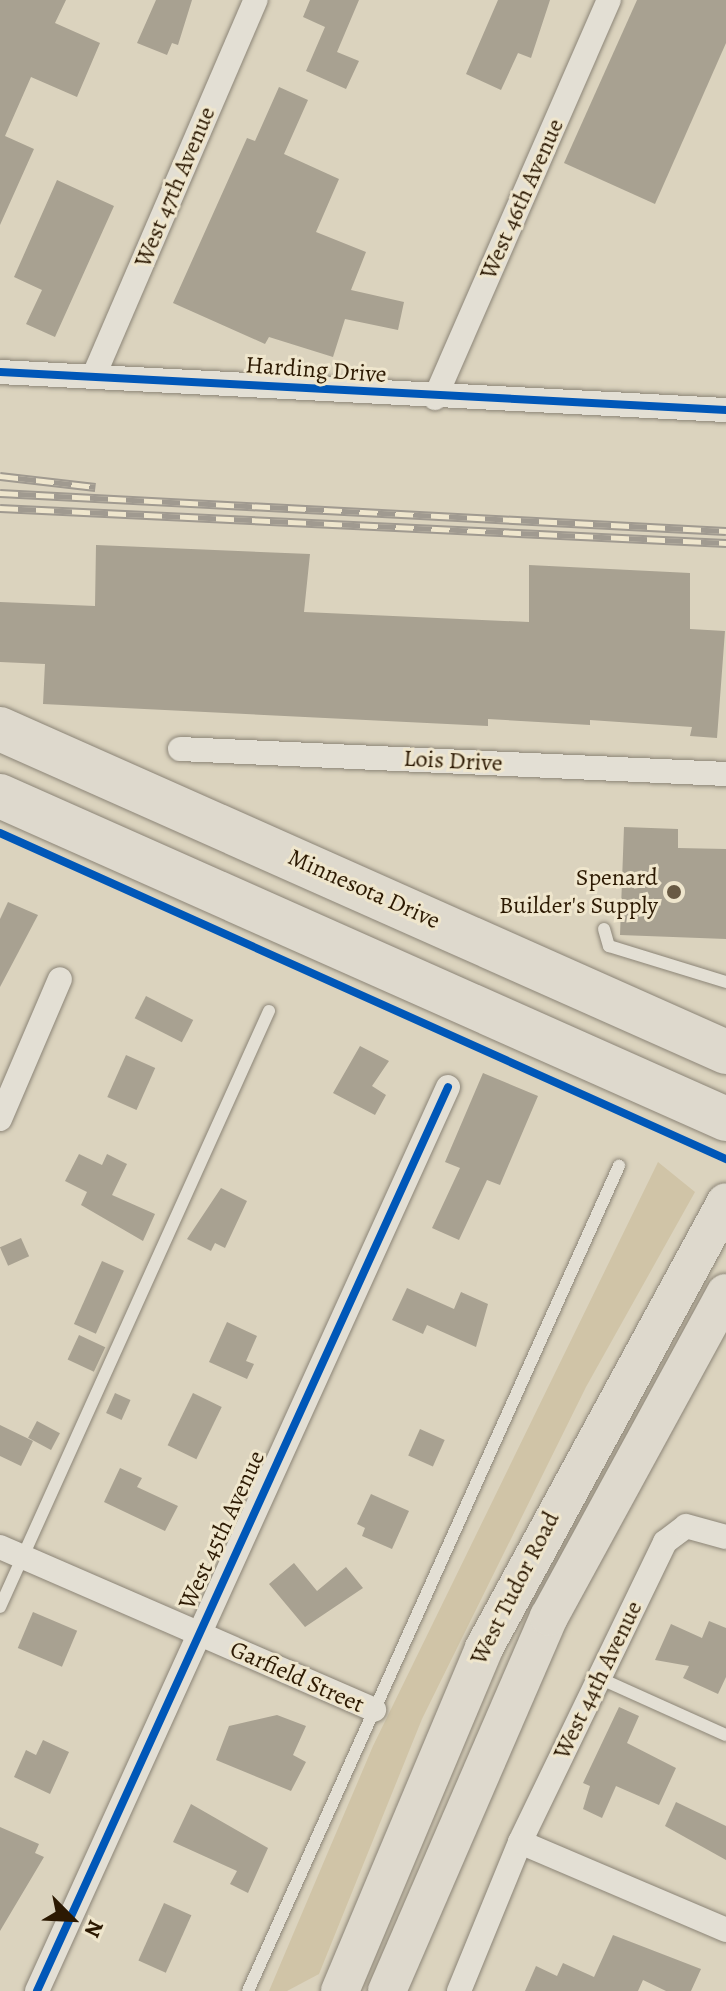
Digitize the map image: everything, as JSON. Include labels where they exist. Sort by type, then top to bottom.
[{"type":"highway","name":"Minnesota Drive","points":[[0,729],[726,1052]]},
{"type":"highway","points":[[0,796],[726,1119]]},
{"type":"main road","name":"West Tudor Road","points":[[340,1991],[484,1648],[726,1202]]},
{"type":"main road","name":"West Tudor Road","points":[[387,1991],[549,1617],[726,1293]]},
{"type":"street","name":"West 47th Avenue","points":[[95,373],[256,0]]},
{"type":"street","name":"West 46th Avenue","points":[[435,398],[609,0]]},
{"type":"street","name":"Harding Drive","points":[[0,372],[95,373],[435,398],[726,410]]},
{"type":"street","name":"Lois Drive","points":[[180,749],[726,774]]},
{"type":"street","points":[[0,1119],[60,979]]},
{"type":"street","name":"West 45th Avenue","points":[[37,1991],[197,1633],[448,1087]]},
{"type":"street","name":"West 44th Avenue","points":[[459,1991],[520,1842],[665,1542],[686,1526],[726,1537]]},
{"type":"street","name":"Garfield Street","points":[[0,1547],[374,1710]]},
{"type":"street","points":[[520,1842],[726,1930]]},
{"type":"lane","points":[[604,929],[609,946],[726,982]]},
{"type":"lane","points":[[0,1607],[269,1011]]},
{"type":"lane","points":[[248,1991],[619,1166]]},
{"type":"lane","points":[[599,1678],[726,1735]]},
{"type":"shaded area","points":[[658,1162],[695,1192],[586,1387],[422,1719],[319,1974],[287,1991],[269,1991],[373,1746]]},
{"type":"building","points":[[0,0],[66,0],[55,23],[100,43],[77,97],[31,77],[5,136],[34,149],[0,225]]},
{"type":"building","points":[[156,0],[192,0],[178,45],[172,43],[167,55],[137,43]]},
{"type":"building","points":[[310,0],[359,0],[337,52],[359,61],[346,89],[306,71],[325,27],[303,17]]},
{"type":"building","points":[[498,0],[550,0],[531,58],[518,53],[501,90],[466,74]]},
{"type":"building","points":[[637,0],[726,0],[726,43],[655,204],[564,163]]},
{"type":"building","points":[[279,87],[308,100],[284,154],[339,179],[316,232],[366,252],[351,290],[404,302],[398,330],[345,319],[333,357],[269,337],[265,344],[173,303],[247,138],[255,141]]},
{"type":"building","points":[[57,180],[114,206],[55,337],[26,324],[42,290],[14,277]]},
{"type":"building","points":[[96,545],[310,554],[304,612],[529,622],[529,565],[690,573],[690,629],[725,631],[717,738],[690,736],[692,727],[590,720],[590,725],[488,719],[488,726],[43,704],[45,664],[0,662],[0,602],[95,606]]},
{"type":"building","name":"Spenard Builder's Supply","points":[[624,827],[678,829],[678,848],[726,849],[726,939],[620,935]]},
{"type":"building","points":[[8,902],[38,915],[0,987],[0,919]]},
{"type":"building","points":[[146,996],[193,1020],[182,1042],[135,1018]]},
{"type":"building","points":[[360,1046],[389,1061],[372,1086],[386,1095],[375,1115],[333,1093]]},
{"type":"building","points":[[126,1055],[155,1068],[137,1110],[107,1097]]},
{"type":"building","points":[[483,1073],[538,1096],[500,1185],[487,1180],[459,1240],[432,1228],[460,1168],[445,1162]]},
{"type":"building","points":[[79,1154],[102,1165],[107,1154],[127,1164],[112,1195],[155,1214],[143,1241],[81,1205],[87,1192],[65,1181]]},
{"type":"building","points":[[221,1188],[247,1201],[225,1248],[215,1243],[211,1251],[187,1239]]},
{"type":"building","points":[[21,1238],[29,1256],[8,1266],[0,1247]]},
{"type":"building","points":[[102,1261],[124,1271],[96,1334],[74,1324]]},
{"type":"building","points":[[407,1288],[454,1309],[461,1292],[488,1304],[476,1347],[427,1325],[423,1334],[392,1320]]},
{"type":"building","points":[[227,1322],[257,1336],[246,1361],[254,1364],[247,1379],[209,1362]]},
{"type":"building","points":[[79,1335],[105,1347],[94,1372],[68,1359]]},
{"type":"building","points":[[115,1393],[131,1400],[122,1420],[106,1413]]},
{"type":"building","points":[[193,1393],[222,1407],[196,1459],[168,1445]]},
{"type":"building","points":[[37,1421],[60,1433],[51,1450],[28,1438]]},
{"type":"building","points":[[0,1425],[33,1441],[21,1466],[0,1456]]},
{"type":"building","points":[[420,1429],[445,1440],[433,1466],[408,1455]]},
{"type":"building","points":[[120,1468],[142,1478],[137,1487],[178,1506],[165,1531],[104,1502]]},
{"type":"building","points":[[371,1494],[409,1511],[392,1549],[362,1536],[365,1528],[357,1524]]},
{"type":"building","points":[[294,1563],[317,1591],[346,1567],[363,1588],[305,1627],[269,1584]]},
{"type":"building","points":[[33,1612],[77,1631],[62,1667],[18,1648]]},
{"type":"building","points":[[709,1621],[726,1628],[726,1677],[718,1694],[683,1678],[689,1666],[655,1660],[671,1624],[702,1638]]},
{"type":"building","points":[[619,1707],[639,1716],[627,1743],[676,1768],[659,1805],[616,1786],[602,1818],[583,1809],[590,1786],[583,1783]]},
{"type":"building","points":[[277,1715],[306,1726],[293,1755],[306,1762],[291,1791],[216,1760],[229,1726]]},
{"type":"building","points":[[43,1740],[69,1752],[50,1794],[14,1777],[26,1750],[36,1755]]},
{"type":"building","points":[[676,1802],[726,1826],[726,1860],[665,1826]]},
{"type":"building","points":[[191,1804],[268,1848],[248,1893],[230,1884],[237,1871],[173,1842]]},
{"type":"building","points":[[0,1827],[39,1844],[35,1853],[44,1857],[0,1931]]},
{"type":"building","points":[[164,1903],[191,1915],[166,1973],[138,1961]]},
{"type":"building","points":[[613,1935],[701,1969],[691,1991],[666,1991],[643,1980],[638,1991],[525,1991],[536,1966],[557,1976],[563,1963],[594,1977]]},
{"type":"railway","points":[[0,476],[95,487]]},
{"type":"railway","points":[[0,493],[726,531]]},
{"type":"railway","points":[[0,508],[726,543]]},
{"type":"cycle path","points":[[0,372],[726,410]]},
{"type":"cycle path","points":[[0,833],[726,1159]]},
{"type":"cycle path","points":[[37,1991],[448,1087]]},
{"type":"place","name":"Spenard Builder's Supply","points":[[674,892]]}]
